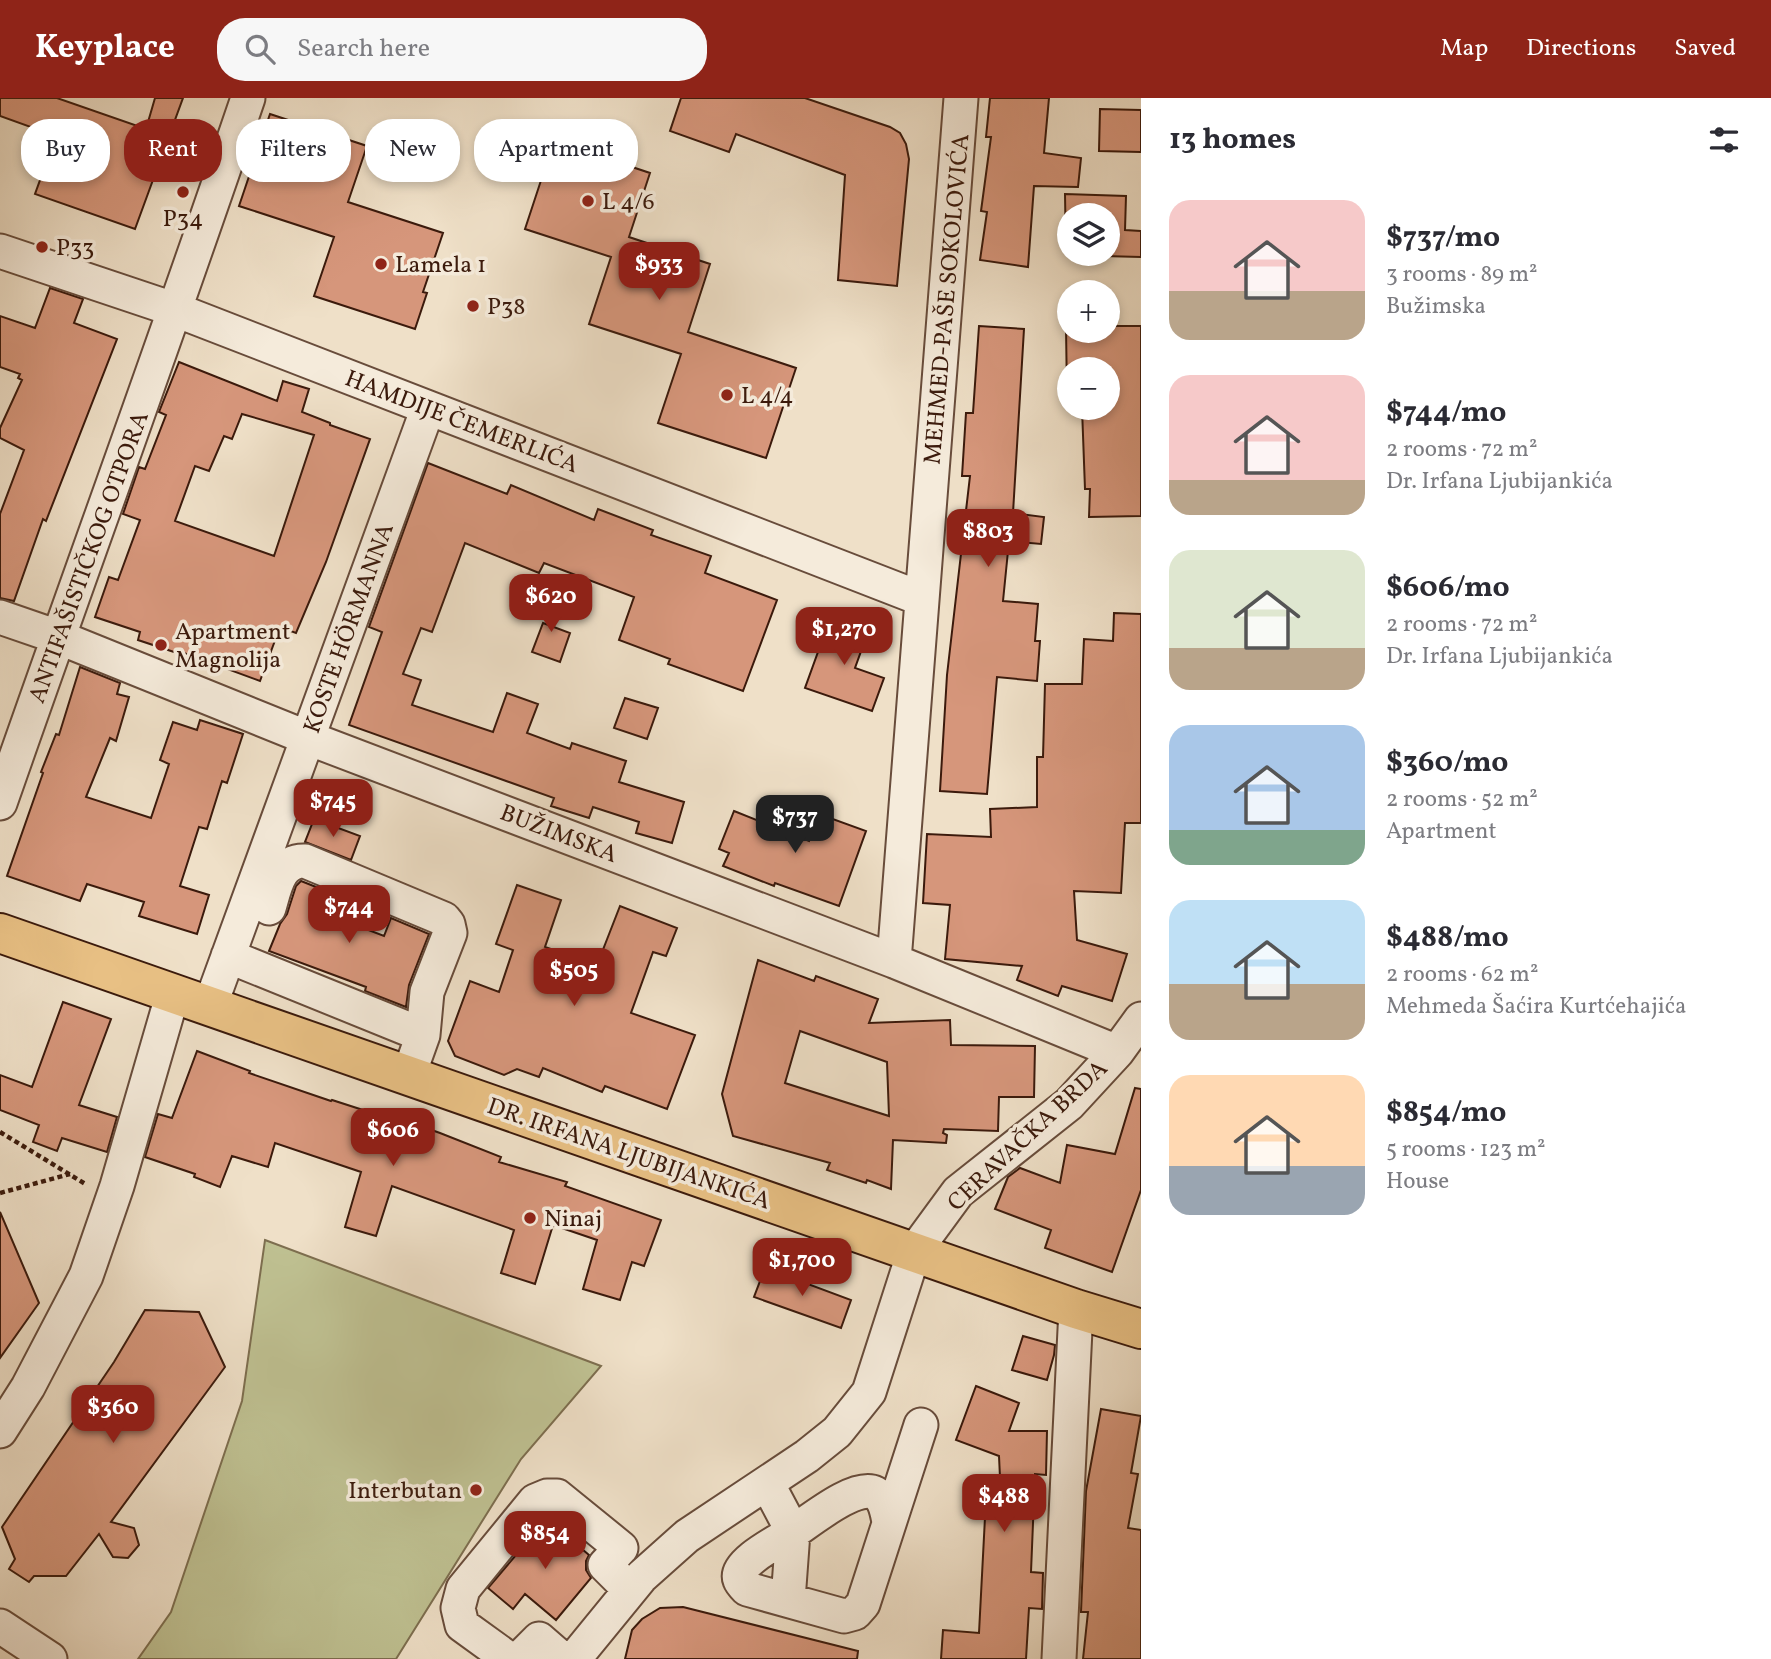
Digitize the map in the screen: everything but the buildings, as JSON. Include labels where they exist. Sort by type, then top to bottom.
[{"type":"main road","name":"DR. IRFANA LJUBIJANKIĆA","points":[[0,933],[1076,1309],[1141,1329]]},
{"type":"street","name":"ANTIFAŠISTIČKOG OTPORA","points":[[0,803],[177,310],[248,98]]},
{"type":"street","name":"MEHMED-PAŠE SOKOLOVIĆA","points":[[894,961],[956,100]]},
{"type":"street","name":"HAMDIJE ČEMERLIĆA","points":[[0,251],[177,310],[922,598]]},
{"type":"street","name":"KOSTE HÖRMANNA","points":[[210,1006],[238,961],[307,738],[428,408]]},
{"type":"street","name":"BUŽIMSKA","points":[[0,617],[58,637],[307,738],[894,961],[1117,1052]]},
{"type":"street","points":[[408,1077],[424,1035],[427,992],[448,939],[448,924],[444,919],[305,862],[291,863],[281,873],[238,961],[424,1035]]},
{"type":"street","points":[[0,1431],[28,1387],[86,1276],[173,993]]},
{"type":"street","name":"CERAVAČKA BRDA","points":[[574,1659],[641,1577],[687,1536],[807,1456],[837,1432],[869,1392],[914,1252],[958,1192],[1069,1104],[1117,1052],[1141,1019]]},
{"type":"street","points":[[1059,1659],[1076,1309]]},
{"type":"street","points":[[890,1522],[884,1503],[876,1493],[866,1491],[851,1494],[745,1563],[739,1572],[739,1580],[747,1589],[844,1616],[855,1613],[863,1604],[890,1522],[921,1425]]},
{"type":"street","points":[[767,1483],[793,1532],[788,1600]]},
{"type":"street","points":[[509,1659],[461,1625],[458,1608],[463,1588],[535,1501],[547,1496],[558,1496],[621,1548],[606,1565],[630,1590]]},
{"type":"street","points":[[0,1626],[50,1659]]},
{"type":"street","points":[[519,1659],[539,1639],[562,1659]]},
{"type":"path","points":[[0,1132],[111,1200]]},
{"type":"path","points":[[0,1193],[69,1174]]},
{"type":"green space","points":[[265,1240],[601,1366],[521,1459],[396,1659],[138,1659],[171,1612],[242,1401]]},
{"type":"place","name":"P34","points":[[183,192]]},
{"type":"place","name":"L 4/6","points":[[588,201]]},
{"type":"place","name":"P33","points":[[42,247]]},
{"type":"place","name":"Lamela 1","points":[[381,264]]},
{"type":"place","name":"P38","points":[[473,306]]},
{"type":"place","name":"L 4/4","points":[[727,395]]},
{"type":"place","name":"Apartment Magnolija","points":[[161,645]]},
{"type":"place","name":"Ninaj","points":[[530,1218]]},
{"type":"place","name":"Interbutan","points":[[476,1490]]}]
